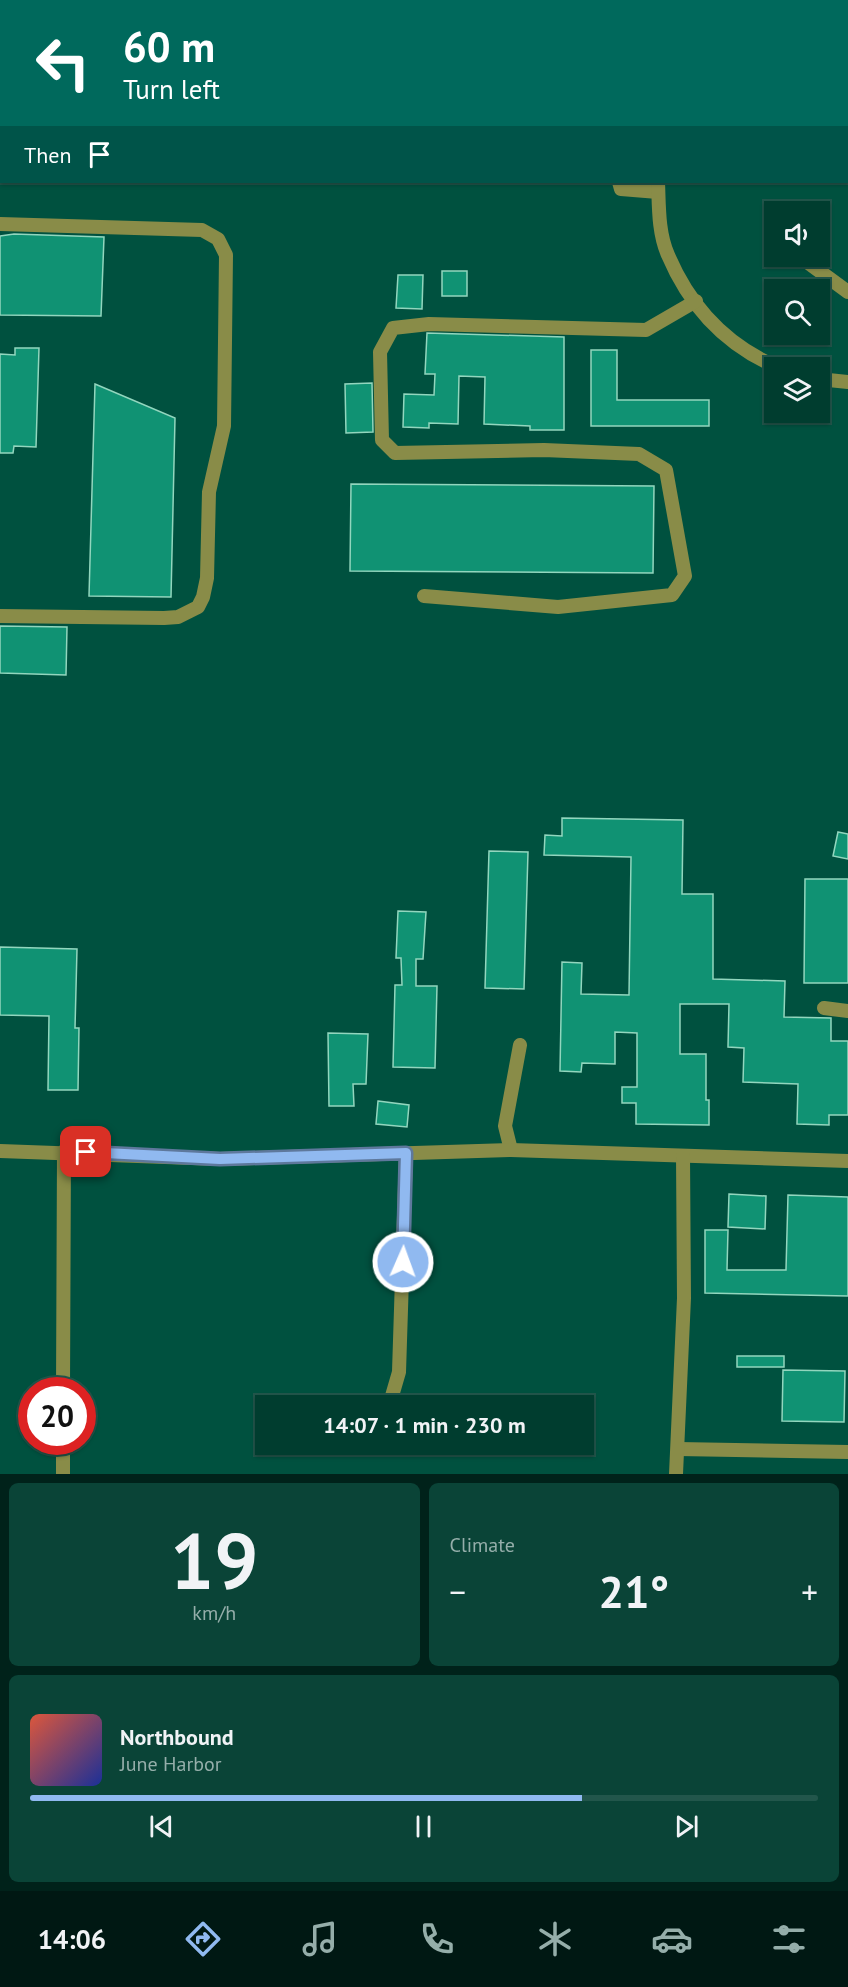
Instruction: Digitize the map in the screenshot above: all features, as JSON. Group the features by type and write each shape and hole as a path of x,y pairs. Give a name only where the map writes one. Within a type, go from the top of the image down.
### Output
{"street":[{"path":"619,183 621,189 658,187 659,215 667,254 696,301 726,338 764,361"},
{"path":"0,224 202,230 218,239 226,255 224,426 210,477 207,578 203,597 198,607 178,617 164,618 0,616"},
{"path":"814,267 848,292"},
{"path":"424,596 558,607 672,595 685,576 666,470 639,454 544,450 395,453 382,440 380,352 393,328 429,324 646,330 696,301"},
{"path":"830,380 848,382"},
{"path":"824,1008 848,1011"},
{"path":"511,1150 505,1126 520,1044"},
{"path":"0,1151 64,1151 220,1159 511,1150 848,1161"},
{"path":"63,1377 64,1151"},
{"path":"392,1395 399,1372 406,1153"},
{"path":"675,1474 684,1298 683,1156"},
{"path":"678,1449 848,1452"},
{"path":"63,1455 63,1474"}],"building":[{"path":"14,234 104,237 101,316 0,315 0,236"},
{"path":"442,271 467,271 467,296 442,296"},
{"path":"398,275 423,275 422,309 396,308"},
{"path":"427,333 564,337 564,430 530,430 530,426 484,424 485,377 459,376 458,424 429,423 429,428 403,427 404,394 434,395 435,374 425,374"},
{"path":"15,348 39,348 36,447 14,446 13,453 0,453 0,354 15,355"},
{"path":"591,350 617,350 617,400 709,400 709,426 591,426"},
{"path":"372,383 373,432 346,433 345,384"},
{"path":"95,384 175,418 171,597 89,596"},
{"path":"351,484 654,486 653,573 350,571"},
{"path":"0,626 67,627 66,675 0,673"},
{"path":"562,818 683,820 682,894 713,894 713,979 785,981 784,1017 831,1018 831,1041 848,1041 848,1115 829,1115 829,1125 797,1124 798,1084 743,1082 744,1048 728,1047 729,1004 680,1004 680,1054 706,1054 706,1100 709,1100 709,1125 636,1124 636,1103 622,1103 622,1087 637,1087 637,1033 615,1032 615,1064 582,1063 581,1072 560,1071 562,962 582,963 581,994 629,995 631,857 544,855 545,835 562,836"},
{"path":"838,832 848,834 848,859 833,856"},
{"path":"489,851 528,852 524,989 485,988"},
{"path":"805,879 848,879 848,983 804,983"},
{"path":"398,911 426,912 423,959 416,959 416,986 437,986 435,1068 393,1067 395,985 402,985 401,958 396,958"},
{"path":"0,947 77,949 75,1028 79,1028 78,1090 48,1090 49,1016 0,1015"},
{"path":"328,1033 368,1034 366,1084 353,1084 354,1106 329,1106"},
{"path":"378,1101 409,1105 407,1127 376,1124"},
{"path":"729,1194 766,1196 765,1229 728,1227"},
{"path":"788,1195 848,1197 848,1296 705,1293 705,1230 728,1230 727,1270 786,1270"},
{"path":"737,1356 784,1356 784,1367 737,1367"},
{"path":"783,1370 845,1371 844,1422 782,1421"}],"route":[{"path":"86,1152 220,1159 406,1153 403,1262"}]}
